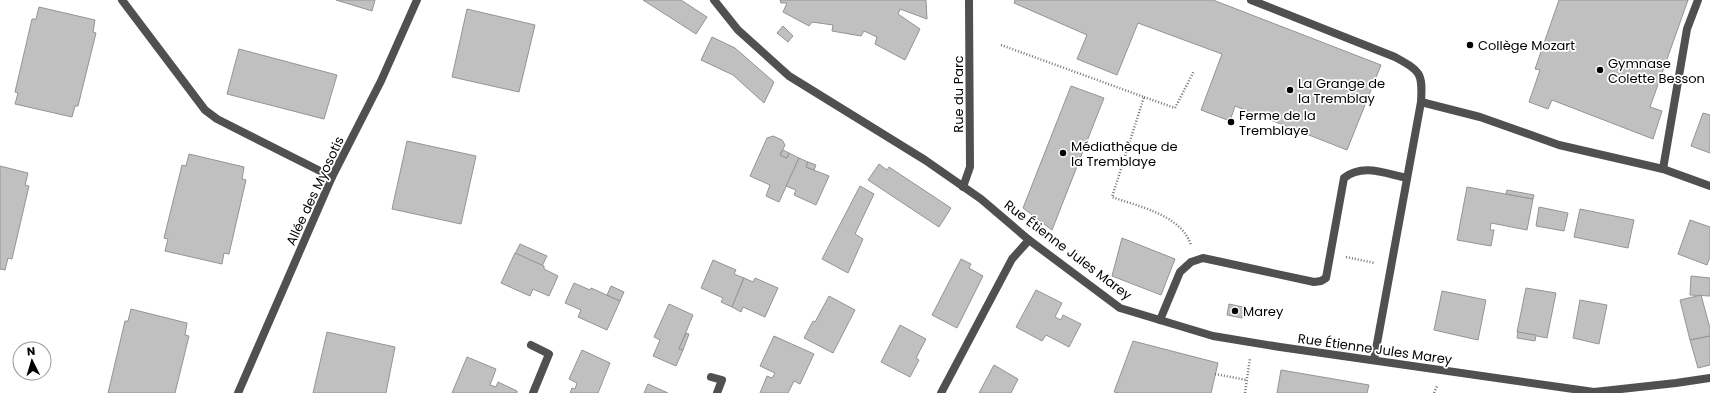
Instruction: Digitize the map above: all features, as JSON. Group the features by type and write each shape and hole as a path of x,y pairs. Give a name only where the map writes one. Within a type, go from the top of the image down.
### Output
{"street":[{"path":"122,0 205,110 217,119 332,177"},
{"name":"Allée des Myosotis","path":"238,393 332,177 381,81 417,0"},
{"name":"Rue Étienne Jules Marey","path":"714,0 738,30 789,76 925,160 964,187 1029,240 1120,308 1213,336 1594,392 1710,378"},
{"name":"Rue du Parc","path":"964,187 970,167 969,0"},
{"path":"1250,0 1395,57 1414,68 1422,82 1421,102 1374,360"},
{"path":"1663,168 1688,29 1698,0"},
{"path":"1421,102 1480,117 1559,145 1663,168 1710,186"},
{"path":"1160,320 1180,272 1191,262 1203,258 1314,282 1321,281 1326,278 1344,178 1351,173 1367,169 1407,178"},
{"path":"941,393 1012,259 1029,240"},
{"path":"531,346 549,354 533,393"},
{"path":"711,376 722,380 717,393"}],"path":[{"path":"1001,44 1175,108 1194,71"},
{"path":"1144,97 1112,198 1166,217 1188,234 1197,260"},
{"path":"1330,254 1391,267"},
{"path":"1245,393 1253,342"},
{"path":"1215,374 1247,380"}],"building":[{"path":"336,0 375,0 372,11"},
{"path":"643,0 681,0 707,17 696,34"},
{"path":"780,0 926,0 927,19 900,9 898,14 920,29 905,60 875,44 877,37 864,31 861,36 832,31 833,25 812,22 809,26 783,12 787,3 781,3"},
{"name":"La Grange de la Tremblay","path":"1015,0 1213,0 1381,65 1347,150 1235,106 1230,121 1201,110 1222,54 1138,23 1117,75 1077,59 1087,35 1014,3"},
{"name":"Gymnase Colette Besson","path":"1559,0 1688,0 1650,107 1662,111 1653,139 1552,100 1548,109 1529,102 1540,70 1535,69"},
{"path":"39,7 95,20 93,32 96,33 78,106 75,106 72,117 15,104 18,93 15,92 32,19 36,19"},
{"path":"467,9 535,25 519,92 452,77"},
{"path":"783,26 793,36 788,42 777,33"},
{"path":"712,37 735,48 774,82 764,103 733,75 701,60"},
{"path":"239,49 337,75 324,119 227,94"},
{"name":"Médiathèque de la Tremblaye","path":"1071,86 1104,98 1052,230 1023,208"},
{"path":"1703,113 1710,115 1710,153 1691,146"},
{"path":"773,136 782,140 785,145 780,155 787,158 789,153 799,158 779,202 766,196 770,185 750,176 767,138"},
{"path":"407,141 476,156 461,224 392,209"},
{"path":"783,150 789,153 787,158 780,155"},
{"path":"189,154 244,167 242,179 246,180 229,254 224,253 222,264 165,251 168,239 164,238 182,165 186,166"},
{"path":"799,158 808,162 806,167 829,176 816,205 794,195 796,190 786,186"},
{"path":"808,162 816,165 814,170 806,167"},
{"path":"879,164 887,170 889,167 951,208 939,227 868,180"},
{"path":"0,166 28,173 25,185 29,186 12,259 8,258 5,270 0,269"},
{"path":"860,186 874,194 855,234 863,239 848,273 822,259"},
{"path":"1467,187 1533,199 1527,230 1491,223 1490,230 1494,230 1491,246 1457,240"},
{"path":"1507,190 1534,195 1533,199 1506,194"},
{"path":"1539,207 1568,213 1564,231 1536,226"},
{"path":"1580,209 1634,220 1628,248 1574,237"},
{"path":"1690,220 1710,227 1710,257 1707,265 1678,254"},
{"path":"1122,238 1175,259 1161,295 1112,276"},
{"path":"520,244 547,256 542,266 515,254"},
{"path":"515,253 544,266 544,269 558,276 549,296 533,289 530,296 501,283"},
{"path":"961,259 971,264 969,268 983,276 957,328 932,315"},
{"path":"713,260 736,270 734,274 744,278 732,307 721,302 723,298 701,288"},
{"path":"1691,276 1710,278 1710,296 1690,295"},
{"path":"744,278 753,282 755,278 778,288 765,317 743,307 741,312 732,307"},
{"path":"574,283 590,290 591,288 620,301 607,330 578,317 581,310 565,303"},
{"path":"611,286 624,292 620,301 607,295"},
{"path":"1526,288 1556,293 1547,338 1517,332"},
{"path":"1036,290 1062,303 1055,317 1061,320 1063,315 1081,324 1069,347 1046,335 1042,341 1016,327"},
{"path":"1442,291 1486,300 1478,340 1434,330"},
{"path":"1701,295 1710,328 1710,336 1690,340 1680,300"},
{"path":"829,296 855,310 833,353 804,338 813,321 815,322"},
{"path":"1580,300 1607,305 1599,344 1573,338"},
{"path":"669,304 693,315 679,349 683,350 676,366 653,356 660,340 654,337"},
{"name":"Marey","path":"1229,304 1243,307 1242,318 1227,315"},
{"path":"131,309 187,323 185,335 189,336 175,393 108,393 125,321 128,321"},
{"path":"900,325 926,339 916,358 919,360 910,377 881,362"},
{"path":"327,332 395,347 386,393 313,393"},
{"path":"1518,332 1536,335 1535,341 1517,338"},
{"path":"686,333 689,334 683,350 679,349"},
{"path":"774,336 814,354 800,384 794,381 788,393 760,393 767,376 772,378 775,373 760,366"},
{"path":"1710,336 1710,365 1698,368 1690,340"},
{"path":"1133,341 1218,363 1211,393 1114,392"},
{"path":"582,350 610,363 598,393 570,393 572,388 575,389 577,383 569,379"},
{"path":"467,357 496,369 490,385 496,387 498,382 517,391 517,393 452,393"},
{"path":"994,365 1018,379 1011,393 979,393"},
{"path":"1281,370 1369,385 1367,393 1277,393"},
{"path":"648,384 668,393 644,393"}],"place":[{"name":"Collège Mozart","path":"1470,45"},
{"name":"Gymnase Colette Besson","path":"1600,70"},
{"name":"La Grange de la Tremblay","path":"1290,90"},
{"name":"Ferme de la Tremblaye","path":"1231,122"},
{"name":"Médiathèque de la Tremblaye","path":"1063,153"},
{"name":"Marey","path":"1235,311"}]}
